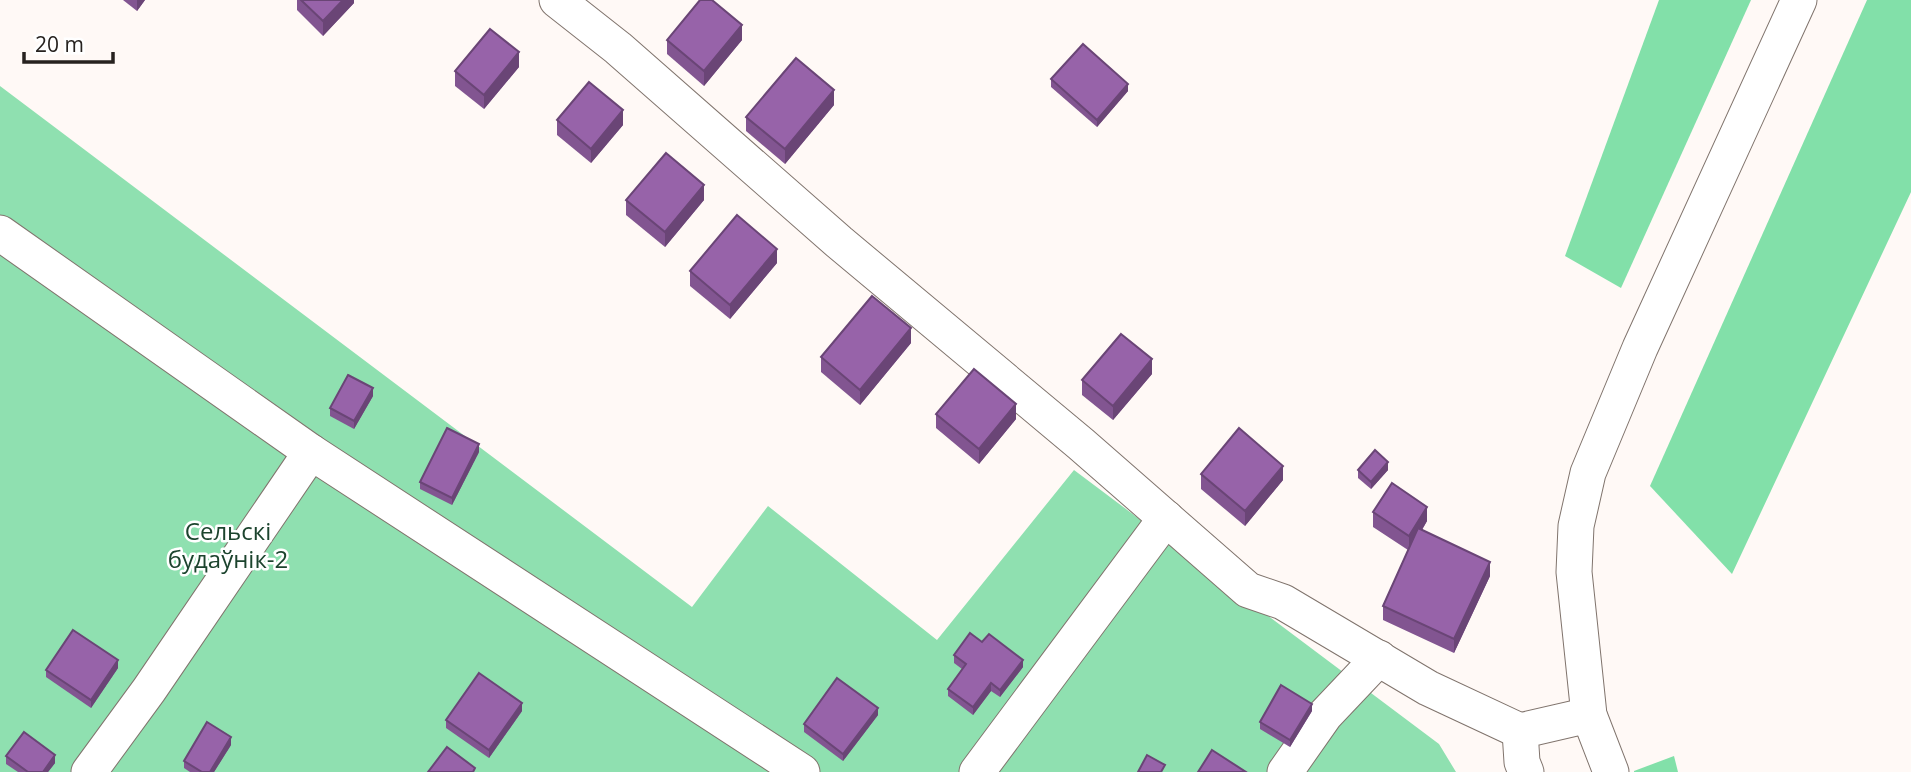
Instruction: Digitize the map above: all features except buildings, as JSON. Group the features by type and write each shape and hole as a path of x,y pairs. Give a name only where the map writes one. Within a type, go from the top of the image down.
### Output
{"street":[{"path":"557,0 618,48 839,242 1081,444 1248,590 1283,602 1428,688 1520,731 1589,715"},
{"path":"1611,772 1589,715 1574,572 1576,526 1588,473 1640,348 1799,0"},
{"path":"0,233 312,452 802,772"},
{"path":"89,772 149,690 312,452"},
{"path":"977,772 1166,518"},
{"path":"1285,772 1325,715 1379,658"},
{"path":"1520,731 1522,762 1526,772"}],"green space":[{"path":"1659,0 1751,0 1621,288 1565,256"},
{"path":"1867,0 1911,0 1911,192 1732,574 1650,486"},
{"name":"Сельскі будаўнік-2","path":"0,86 692,607 768,506 937,640 1074,470 1439,744 1456,772 0,772"},
{"path":"1674,756 1678,772 1634,772 1634,771"}]}
